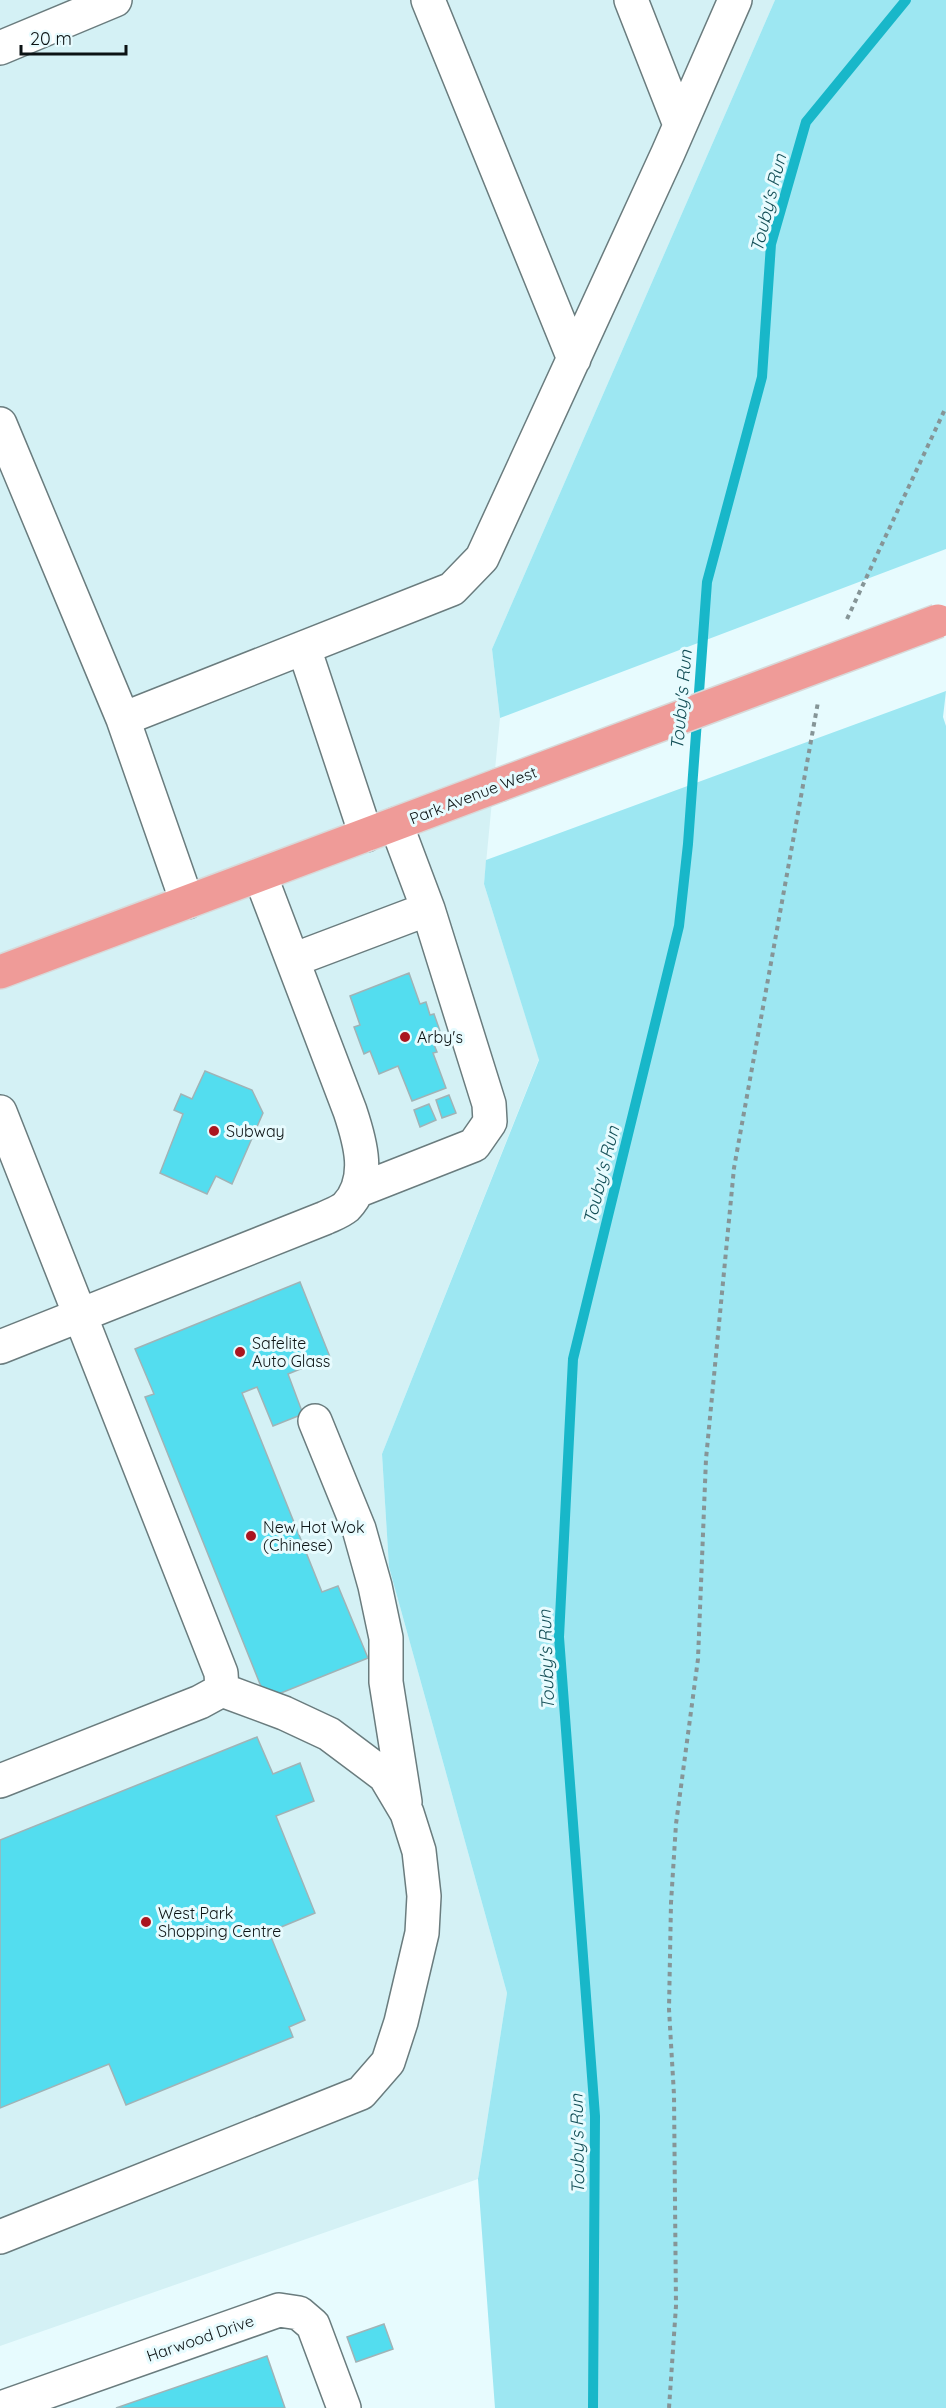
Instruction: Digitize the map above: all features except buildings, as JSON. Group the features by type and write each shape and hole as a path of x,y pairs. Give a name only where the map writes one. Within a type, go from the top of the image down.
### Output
{"main road":[{"name":"Park Avenue West","path":"0,972 942,620"}],"street":[{"path":"0,48 115,0"},
{"path":"428,0 574,359"},
{"path":"631,0 680,125"},
{"path":"123,719 452,589 482,558 735,0"},
{"path":"0,424 123,719 187,902"},
{"path":"304,648 366,835"},
{"path":"357,1191 474,1145 490,1122 489,1104 428,909 396,824"},
{"path":"0,1347 325,1218 345,1208 357,1191 362,1168 361,1144 260,874"},
{"path":"293,960 428,909"},
{"path":"0,1112 221,1673 222,1690"},
{"path":"0,2237 361,2093 388,2062 401,2022 422,1933 424,1896 418,1851 407,1813 386,1682 386,1638 375,1586 359,1529 315,1421"},
{"path":"0,1781 200,1702 222,1690 284,1713 329,1734 386,1776 407,1813"},
{"name":"Harwood Drive","path":"1,2408 279,2310 299,2313 313,2325 344,2408"}],"path":[{"path":"845,623 946,407"},
{"path":"669,2408 676,2306 675,2095 669,2009 670,1903 676,1824 698,1659 706,1459 734,1168 819,701"}],"shaded area":[{"path":"0,0 775,0 492,649 500,718 484,884 539,1059 382,1454 389,1567 507,1993 478,2179 0,2346"},
{"path":"775,0 946,0 946,549 500,718 492,649"},
{"path":"946,691 943,717 946,726 946,2408 495,2408 478,2179 507,1993 389,1567 382,1454 539,1060 484,884 486,860"}],"waterway":[{"name":"Touby's Run","path":"593,2408 595,2116 559,1637 573,1359 679,926 688,844 707,582 762,377 771,244 806,122 906,0"}],"place":[{"name":"Arby's","path":"405,1037"},
{"name":"Subway","path":"214,1131"},
{"name":"Safelite Auto Glass","path":"240,1352"},
{"name":"New Hot Wok (Chinese)","path":"251,1536"},
{"name":"West Park Shopping Centre","path":"146,1922"}]}
